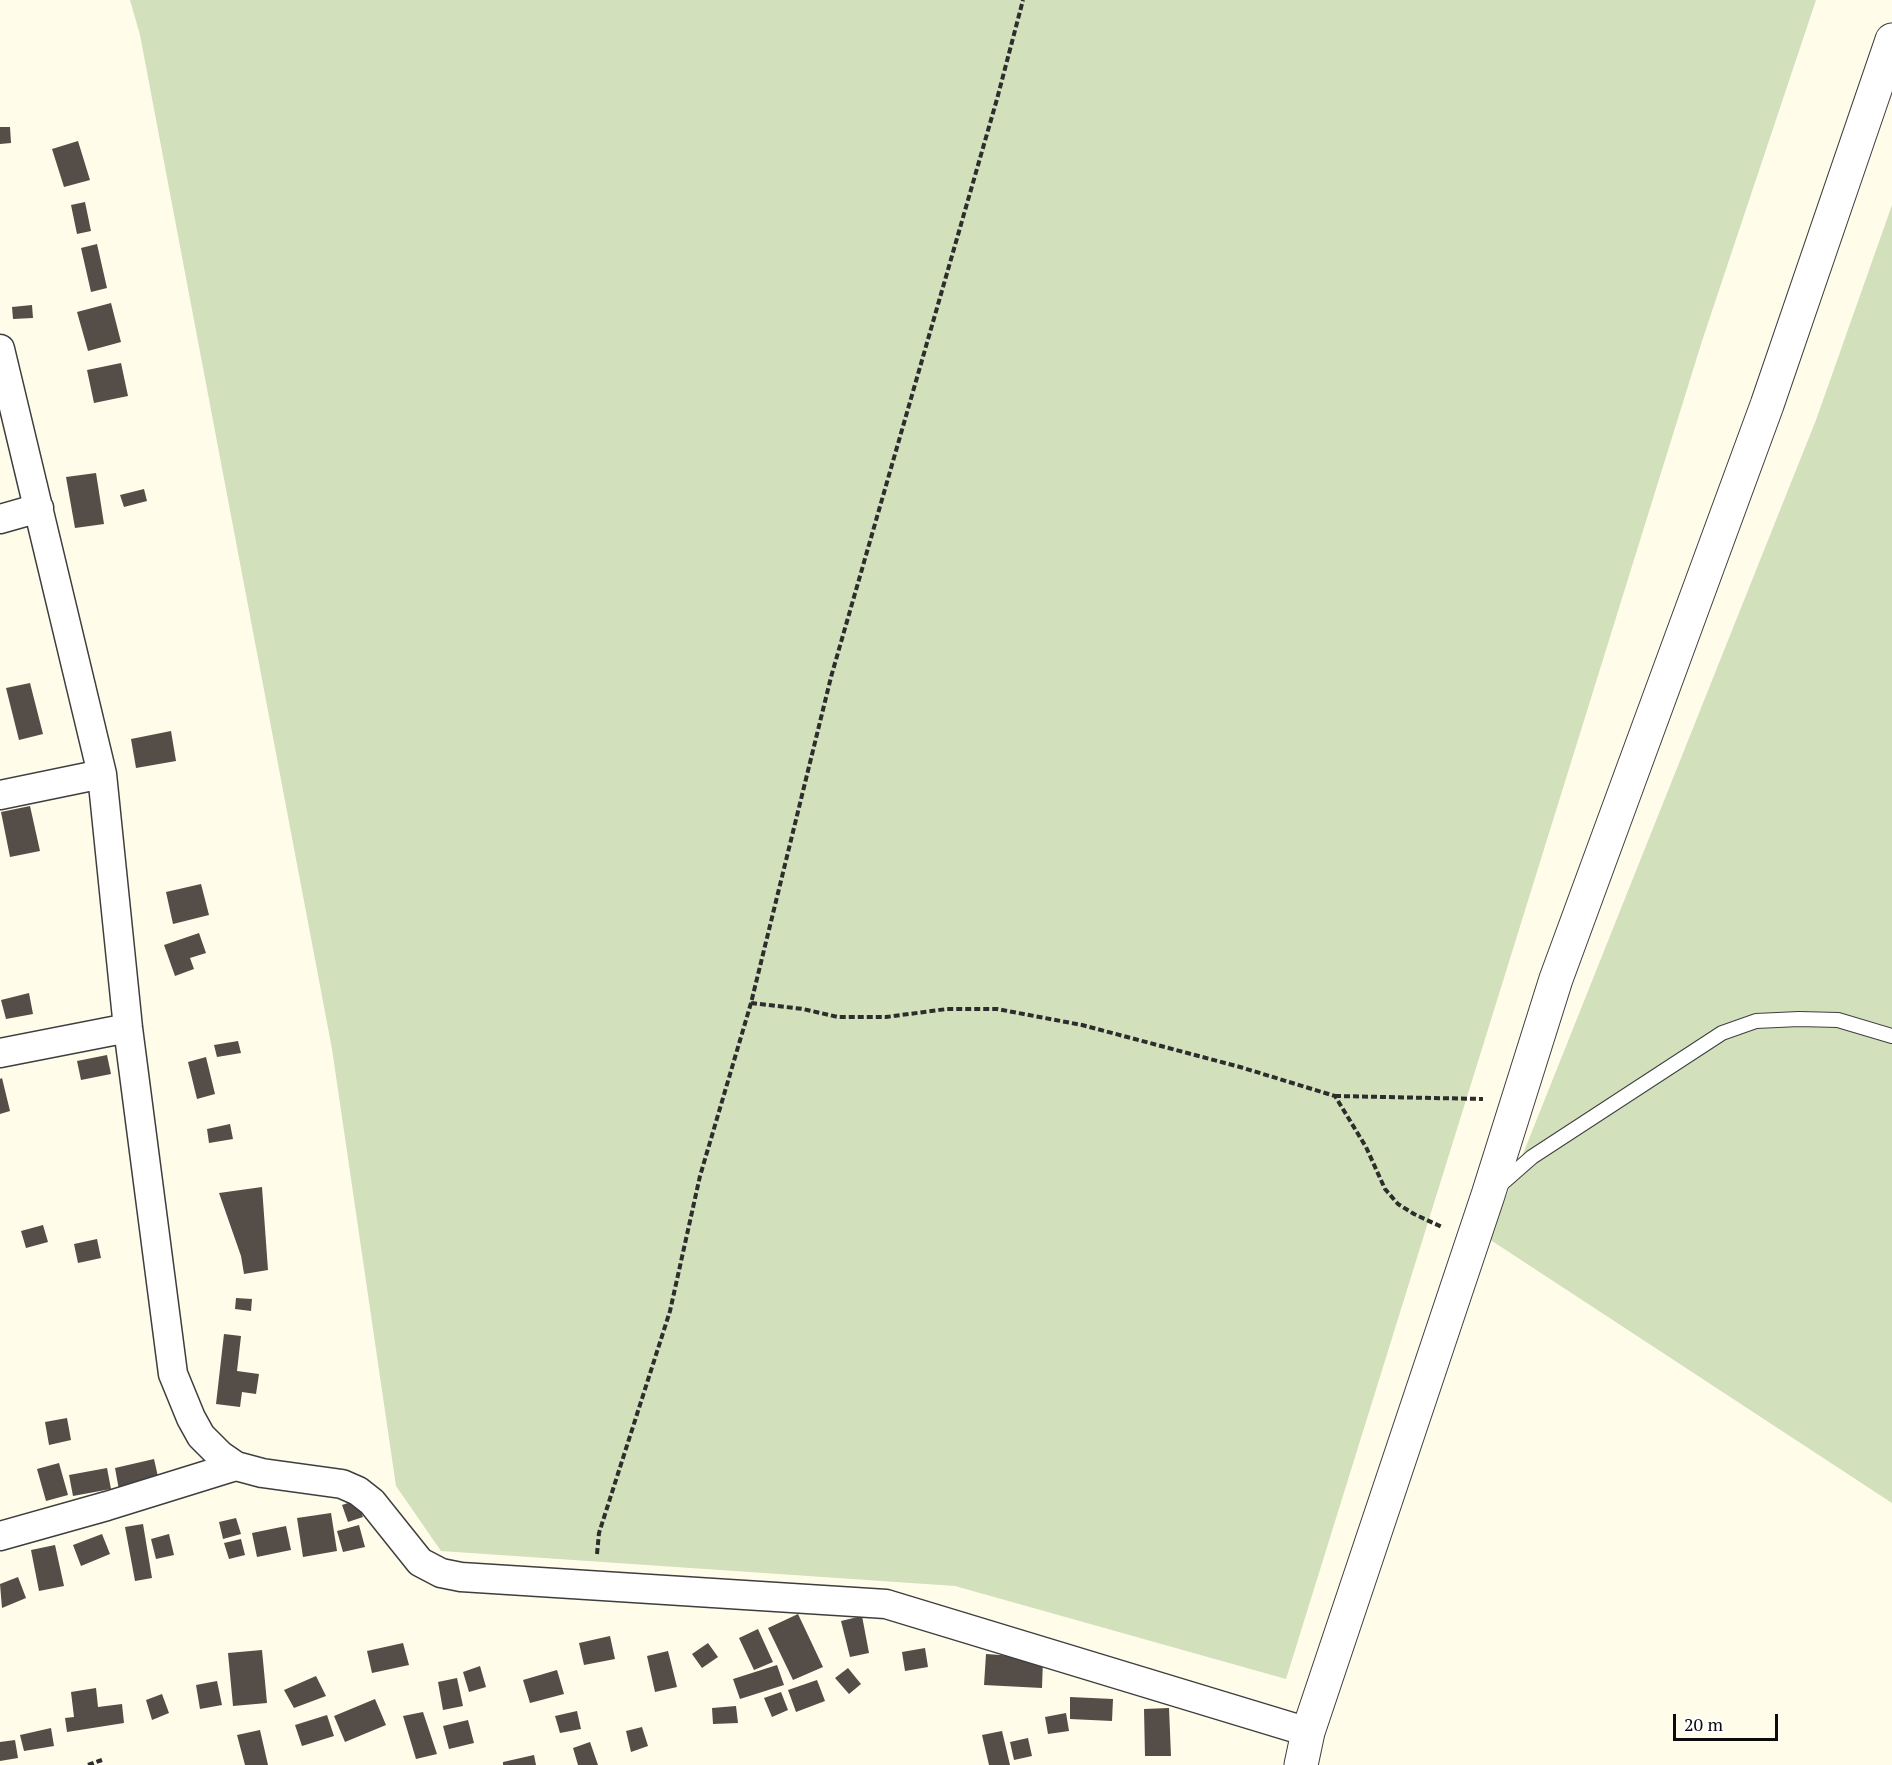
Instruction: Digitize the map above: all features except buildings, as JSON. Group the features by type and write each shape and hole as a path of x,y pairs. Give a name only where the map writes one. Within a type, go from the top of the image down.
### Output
{"street":[{"path":"1301,1765 1308,1732 1520,1100 1556,979 1767,405 1892,40"},
{"path":"0,349 102,774 128,1028 173,1374 187,1410 201,1436 220,1455 236,1466 262,1473 342,1484 358,1491 372,1502 420,1562 441,1573 462,1577 886,1604 1308,1732"},
{"path":"0,519 39,508"},
{"path":"0,795 102,774"},
{"path":"0,1053 128,1028"},
{"path":"0,1536 236,1466"}],"lane":[{"path":"1488,1195 1532,1157 1722,1033 1756,1021 1799,1019 1838,1020 1891,1033"}],"path":[{"path":"593,1585 600,1533 670,1311 700,1176 751,1003 831,677 998,99 1023,0"},
{"path":"751,1003 802,1009 838,1017 886,1017 947,1009 997,1010 1082,1025 1240,1067 1335,1096 1520,1100"},
{"path":"1335,1096 1366,1147 1385,1189 1398,1204 1414,1214 1473,1241"},
{"path":"88,1765 102,1760"}],"green space":[{"path":"130,0 1816,0 1702,341 1286,1679 955,1586 441,1551 396,1486 332,1049 140,35"},
{"path":"1892,205 1892,1503 1489,1239 1816,420"}]}
